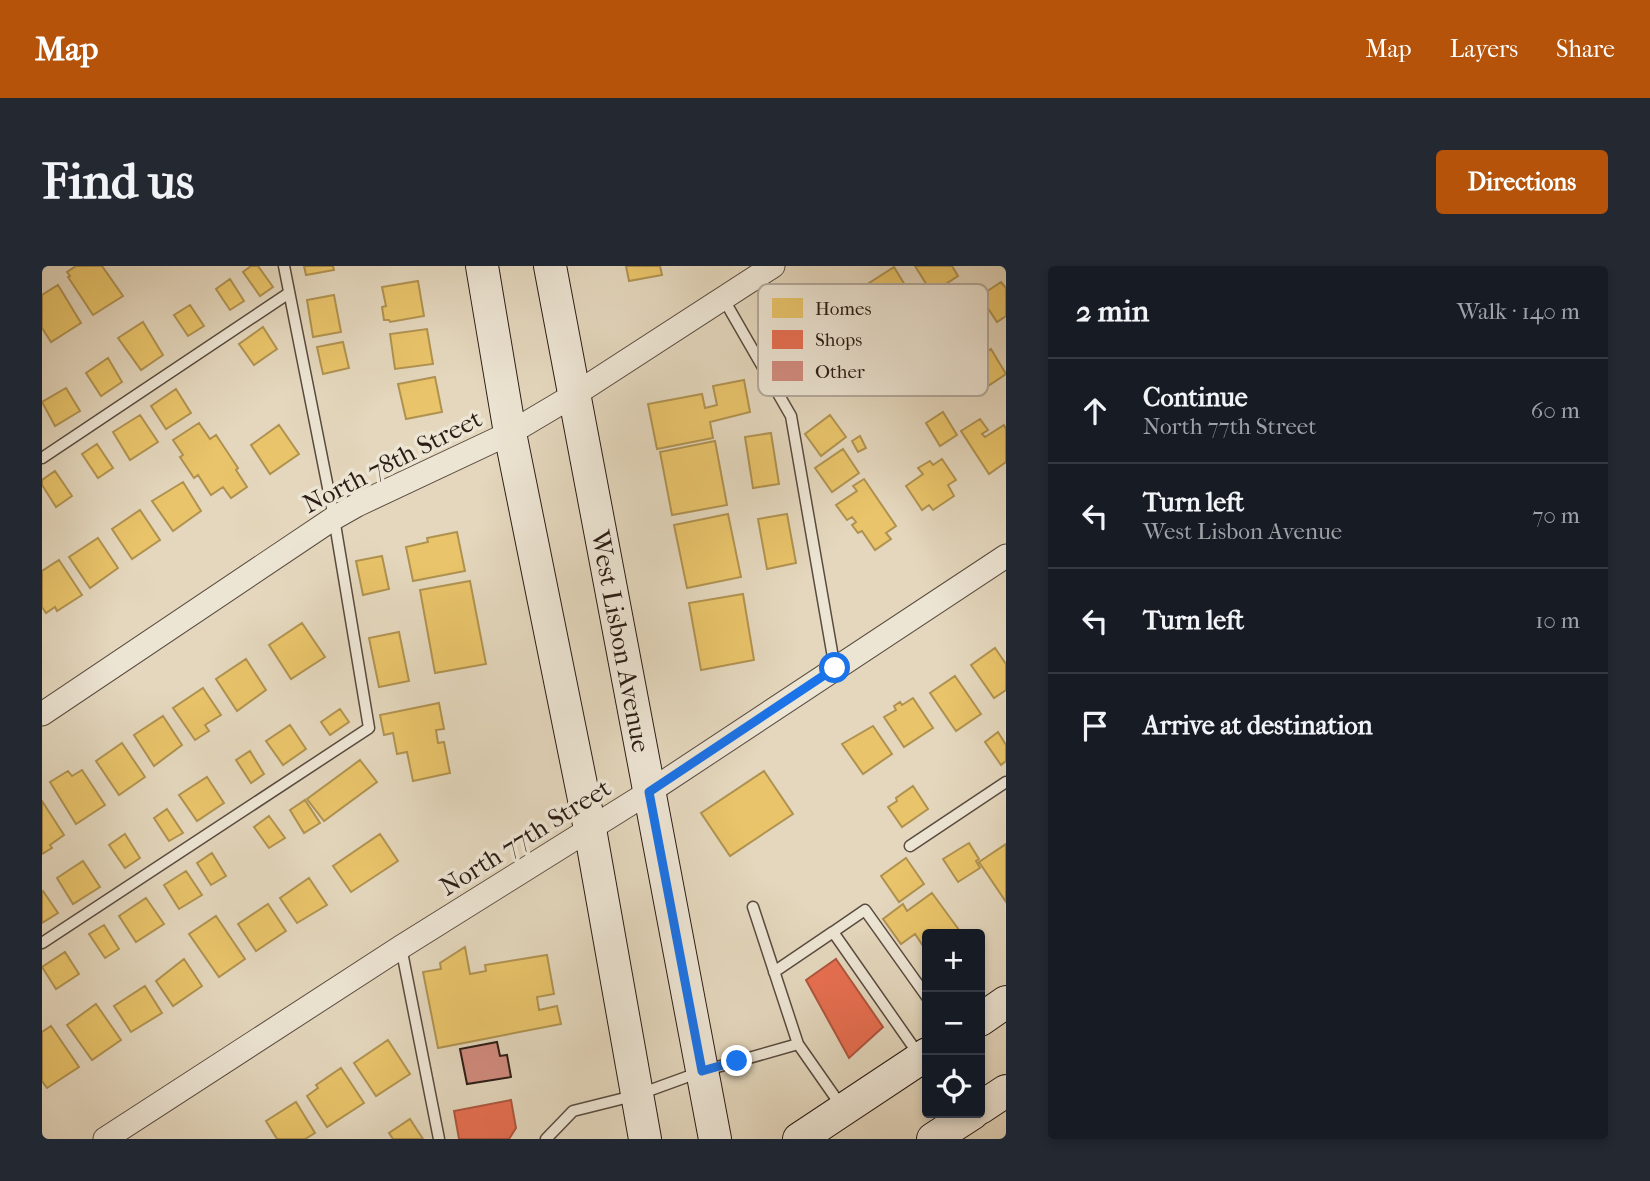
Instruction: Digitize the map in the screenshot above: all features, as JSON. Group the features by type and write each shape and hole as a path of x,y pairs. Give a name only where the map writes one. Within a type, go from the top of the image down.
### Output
{"main road":[{"path":"482,266 510,433 590,829 645,1139"},
{"name":"West Lisbon Avenue","path":"550,266 715,1139"},
{"path":"985,1017 1006,1002"},
{"path":"799,1139 922,1057"},
{"path":"985,1105 1006,1091"},
{"path":"933,1139 965,1118"}],"street":[{"name":"North 78th Street","path":"42,714 334,518 510,433 574,395 723,298 751,273 773,266"},
{"name":"North 77th Street","path":"106,1139 401,947 649,792 1006,555"}],"lane":[{"path":"42,943 369,727 334,518 284,266"},
{"path":"42,458 289,293"},
{"path":"723,298 758,358"},
{"path":"780,396 791,415 835,668"},
{"path":"910,846 1006,782"},
{"path":"753,907 798,1044 843,1110"},
{"path":"774,972 865,910 923,992"},
{"path":"833,932 923,1055"},
{"path":"401,947 439,1139"},
{"path":"550,1138 573,1111 637,1095 702,1071 798,1044"}],"building: Homes":[{"path":"76,266 102,266 123,296 93,315 68,277 70,276 67,272"},
{"path":"251,266 258,266 273,287 260,296 243,272"},
{"path":"304,266 333,266 334,270 306,275"},
{"path":"626,266 660,266 662,275 629,281"},
{"path":"915,266 952,266 958,276 946,284 926,284"},
{"path":"894,267 904,284 868,284"},
{"path":"230,279 244,301 230,310 216,289"},
{"path":"418,281 424,316 390,322 384,320 382,307 386,306 382,287"},
{"path":"1001,282 1006,288 1006,316 997,322 988,308 988,291"},
{"path":"58,285 81,323 51,342 42,328 42,295"},
{"path":"334,295 341,332 313,337 307,300"},
{"path":"190,305 204,326 188,336 174,315"},
{"path":"143,322 163,355 141,370 118,338"},
{"path":"263,327 277,349 254,365 239,344"},
{"path":"427,329 433,364 395,369 390,334"},
{"path":"343,342 349,368 323,374 317,347"},
{"path":"991,349 1006,374 988,386 988,351"},
{"path":"108,358 122,382 101,396 86,373"},
{"path":"435,377 442,412 406,419 398,384"},
{"path":"744,380 750,412 710,422 713,438 657,449 648,404 702,394 705,408 717,405 713,386"},
{"path":"66,388 80,411 55,426 42,402"},
{"path":"176,389 191,413 166,429 151,406"},
{"path":"943,412 957,435 940,446 926,423"},
{"path":"140,415 158,442 130,460 113,432"},
{"path":"830,415 846,437 821,456 805,434"},
{"path":"980,419 988,430 982,434 985,437 1004,425 1006,429 1006,462 989,474 961,431"},
{"path":"199,423 210,439 216,435 247,487 231,498 223,487 211,495 198,475 194,478 180,457 183,455 173,440"},
{"path":"279,425 299,454 270,474 251,445"},
{"path":"771,433 779,484 753,488 745,437"},
{"path":"860,436 866,448 858,452 852,441"},
{"path":"715,441 727,505 672,515 660,452"},
{"path":"97,444 113,468 98,478 82,454"},
{"path":"843,449 859,473 832,492 815,468"},
{"path":"942,459 956,480 948,485 954,496 933,510 929,505 922,510 906,486 923,474 918,468 930,461 933,465"},
{"path":"55,471 72,496 56,507 42,485 42,480"},
{"path":"864,479 896,526 886,533 891,539 875,550 862,531 858,533 852,525 856,522 852,517 847,520 836,505 857,491 853,486"},
{"path":"183,482 201,511 173,531 152,501"},
{"path":"140,510 160,540 132,559 112,529"},
{"path":"728,514 741,577 687,588 674,525"},
{"path":"787,514 796,563 767,569 758,519"},
{"path":"457,532 465,571 413,581 406,547 428,542 427,538"},
{"path":"98,538 118,568 90,588 69,557"},
{"path":"382,556 389,589 363,595 356,561"},
{"path":"59,560 82,595 57,611 55,607 46,613 42,607 42,571"},
{"path":"470,581 486,664 435,673 420,590"},
{"path":"743,594 754,660 701,670 689,603"},
{"path":"302,623 325,657 291,679 269,645"},
{"path":"399,632 409,681 379,687 369,638"},
{"path":"995,648 1006,664 1006,690 994,698 971,665"},
{"path":"246,659 266,690 237,711 216,679"},
{"path":"955,676 981,714 956,731 930,693"},
{"path":"203,688 221,715 205,725 209,731 195,740 173,708"},
{"path":"913,698 933,728 904,747 884,717 896,710 894,706 900,702 902,705"},
{"path":"439,703 444,729 436,730 438,743 444,742 450,773 413,781 407,752 397,754 393,733 384,735 380,715"},
{"path":"340,709 349,722 330,735 321,722"},
{"path":"163,716 182,745 154,766 134,735"},
{"path":"290,725 306,749 283,765 266,741"},
{"path":"873,726 892,754 863,774 842,744"},
{"path":"998,732 1006,745 1006,761 1001,765 985,742"},
{"path":"122,743 145,777 119,795 96,761"},
{"path":"250,751 264,774 251,783 236,760"},
{"path":"360,760 377,782 324,821 307,799"},
{"path":"82,770 105,805 76,824 50,782 68,771 72,776"},
{"path":"764,771 793,814 730,856 701,813"},
{"path":"207,777 224,803 197,821 179,795"},
{"path":"913,786 928,809 902,827 888,807"},
{"path":"305,800 320,823 304,833 290,810"},
{"path":"42,801 64,835 42,854"},
{"path":"167,809 183,833 169,841 154,818"},
{"path":"269,816 285,838 269,848 254,827"},
{"path":"125,834 140,858 125,868 109,845"},
{"path":"380,834 398,861 351,892 333,866"},
{"path":"969,843 979,859 976,861 980,868 958,882 943,859"},
{"path":"1006,844 1006,902 979,862"},
{"path":"212,853 226,876 211,885 197,863"},
{"path":"906,858 924,884 899,902 881,876"},
{"path":"83,861 100,887 73,904 57,878"},
{"path":"186,871 202,895 179,909 164,885"},
{"path":"309,878 327,905 297,923 280,898"},
{"path":"42,892 58,913 42,923"},
{"path":"932,893 958,929 922,929 922,944 915,934 901,944 883,919 903,904 907,911"},
{"path":"146,898 164,924 136,942 119,916"},
{"path":"268,904 286,931 256,951 238,924"},
{"path":"216,916 245,959 219,977 189,934"},
{"path":"104,925 119,949 105,958 89,934"},
{"path":"465,947 470,974 486,971 485,965 547,955 554,994 537,997 539,1010 557,1006 561,1024 438,1048 423,972 441,969 440,963"},
{"path":"65,952 79,974 56,989 42,967"},
{"path":"184,959 202,986 173,1006 156,981"},
{"path":"145,986 162,1013 131,1032 114,1006"},
{"path":"96,1004 121,1040 92,1060 67,1025"},
{"path":"51,1026 79,1067 47,1088 42,1081 42,1032"},
{"path":"388,1040 410,1074 376,1096 354,1063"},
{"path":"341,1068 364,1103 327,1127 307,1096 318,1088 316,1085"},
{"path":"296,1102 315,1133 305,1139 277,1139 266,1121"},
{"path":"410,1119 423,1139 393,1139 389,1133"}],"building: Shops":[{"path":"836,959 883,1027 849,1058 806,980"},
{"path":"511,1100 516,1128 509,1139 459,1139 454,1111"}],"building: Other":[{"path":"497,1042 500,1056 507,1055 511,1077 467,1084 460,1049"}],"route":[{"path":"737,1061 702,1071 649,792 835,668"}]}
